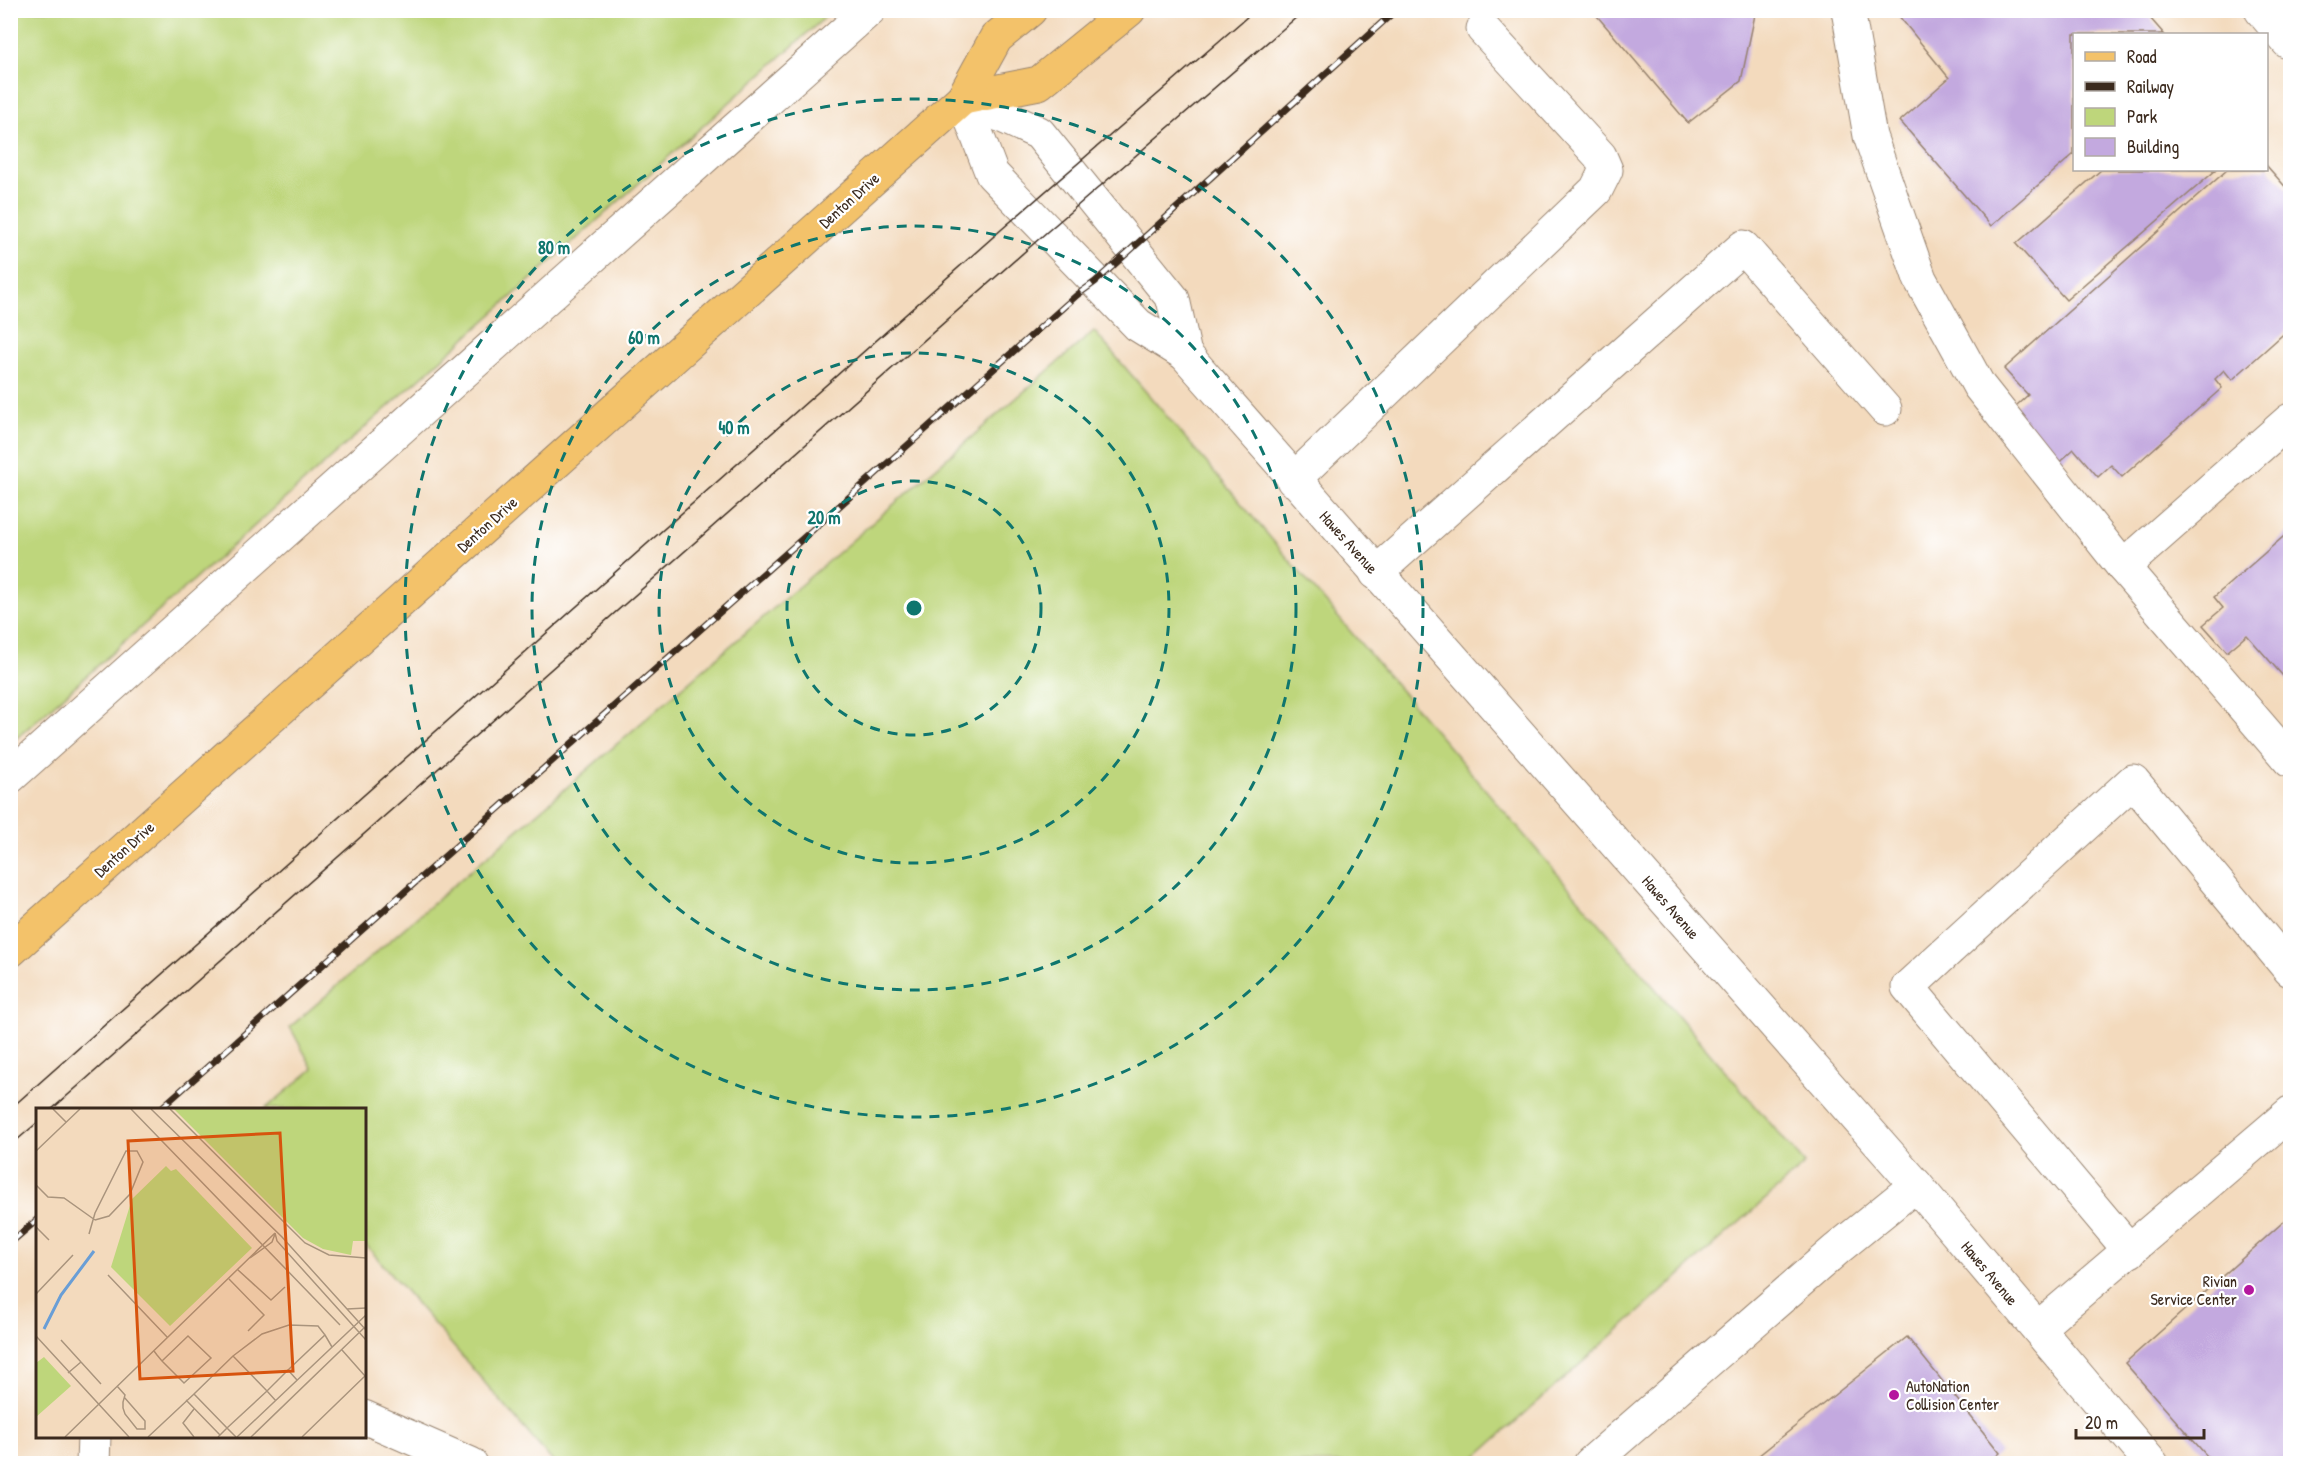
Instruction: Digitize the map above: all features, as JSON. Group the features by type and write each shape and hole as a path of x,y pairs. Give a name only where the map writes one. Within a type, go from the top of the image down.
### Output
{"main road":[{"name":"Denton Drive","path":"10,951 963,98 996,38 1030,10"},
{"path":"963,98 1039,83 1129,10"}],"street":[{"path":"10,777 868,10"},
{"path":"1848,10 1870,136 1920,279 1979,386 2123,567 2290,761"},
{"path":"2261,10 2290,42"},
{"path":"1293,480 1596,190 1606,170 1600,156 1483,29"},
{"name":"Hawes Avenue","path":"963,98 992,174 1138,325 1185,354 1293,480 1916,1185 2152,1464"},
{"name":"Hawes Avenue","path":"963,98 1039,133 1173,298 1185,354"},
{"path":"1376,573 1743,247 1885,409"},
{"path":"2123,567 2290,420"},
{"path":"2130,1251 1908,987 2133,781 2290,970"},
{"path":"2038,1328 2290,1113"},
{"path":"1590,1464 1828,1257 1916,1185"},
{"path":"366,1418 471,1464"},
{"path":"93,1464 94,1438"}],"green space":[{"path":"11,10 832,10 832,11 11,743"},
{"path":"1094,331 1805,1164 1469,1463 554,1463 366,1245 366,1108 266,1108 313,1069 290,1027"}],"building":[{"path":"1592,10 1756,10 1741,81 1688,123"},
{"path":"1894,10 2143,10 2163,33 2073,33 2073,155 1991,226 1900,121 1949,78"},
{"path":"2268,167 2290,192 2290,328 2232,380 2224,370 2215,379 2222,388 2122,477 2111,465 2098,477 2074,449 2054,467 2007,414 2028,395 2004,369 2226,171 2268,171"},
{"path":"2100,171 2215,171 2066,300 2016,244"},
{"path":"2290,531 2290,684 2247,635 2227,652 2203,625 2223,608 2214,597"},
{"name":"Rivian Service Center","path":"2290,1216 2290,1464 2214,1464 2125,1363"},
{"name":"AutoNation Collision Center","path":"1907,1337 2000,1453 1987,1464 1748,1464"}],"tram line":[{"path":"10,1109 1002,229 1255,10"},
{"path":"53,1108 1048,231 1305,10"},
{"path":"10,1146 36,1124"}],"railway":[{"path":"161,1108 1077,295 1095,282 1396,10"},
{"path":"10,1243 36,1221"}],"place":[{"name":"Rivian Service Center","path":"2249,1290"},
{"name":"AutoNation Collision Center","path":"1894,1395"}]}
